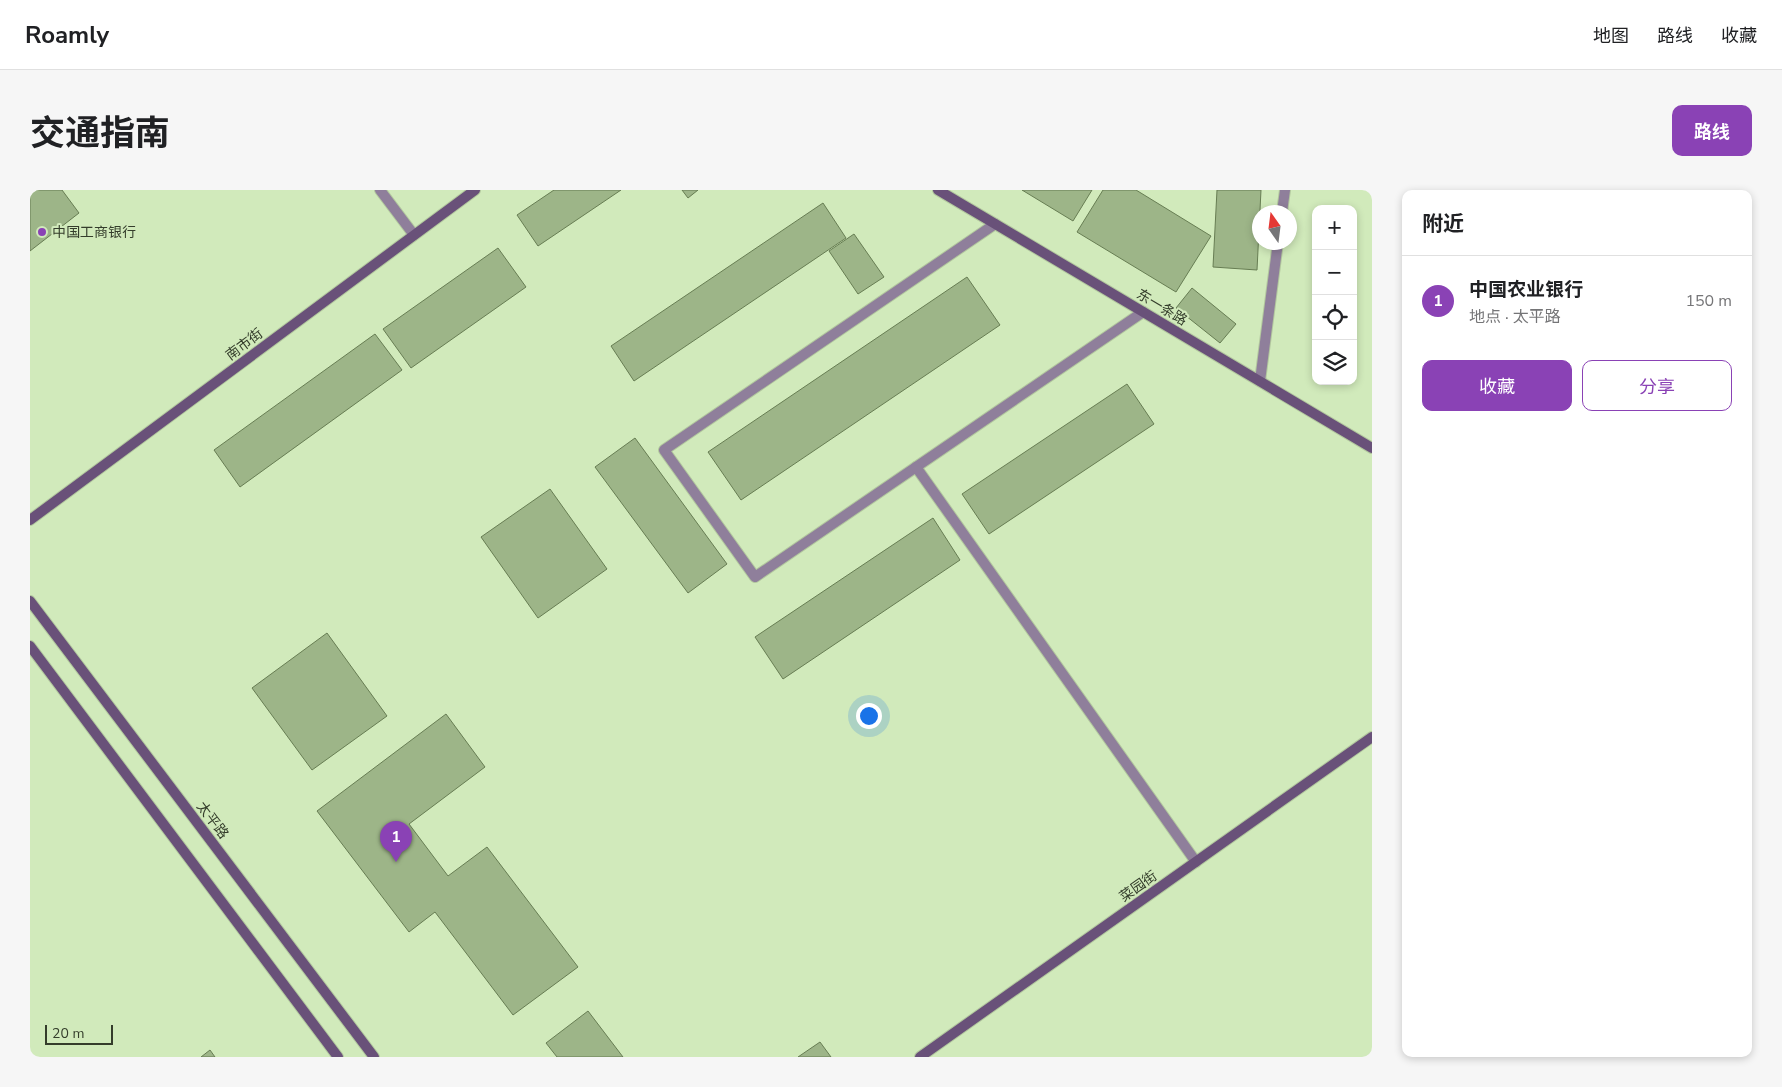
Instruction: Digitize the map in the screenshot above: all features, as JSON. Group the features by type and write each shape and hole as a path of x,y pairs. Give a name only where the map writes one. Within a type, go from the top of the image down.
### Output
{"street":[{"path":"380,190 414,235"},
{"name":"南市街","path":"30,520 475,190"},
{"name":"东一条路","path":"938,190 1372,448"},
{"path":"1283,205 1285,190"},
{"path":"995,224 664,450 755,577 1143,312"},
{"path":"1260,381 1277,250"},
{"path":"916,467 1196,862"},
{"name":"太平路","path":"30,600 374,1057"},
{"path":"30,646 338,1057"},
{"name":"菜园街","path":"920,1057 1372,738"}],"building":[{"name":"中国工商银行","path":"30,190 62,190 79,213 30,251"},
{"path":"554,190 621,190 538,246 517,215"},
{"path":"682,190 698,190 688,198"},
{"path":"1022,190 1092,190 1073,221"},
{"path":"1103,190 1136,190 1211,236 1176,292 1077,232"},
{"path":"1217,190 1261,190 1260,205 1252,205 1252,250 1258,250 1257,270 1213,267"},
{"path":"823,203 846,238 634,381 611,346"},
{"path":"854,234 884,277 858,294 829,251"},
{"path":"498,248 526,287 411,368 383,329"},
{"path":"967,277 1000,325 741,500 708,452"},
{"path":"1192,288 1236,324 1220,343 1176,308"},
{"path":"375,334 402,370 240,487 214,450"},
{"path":"1127,384 1154,424 989,534 962,494"},
{"path":"635,438 727,564 688,593 595,467"},
{"path":"550,489 607,569 538,618 481,537"},
{"path":"933,518 960,560 783,679 755,637"},
{"path":"327,633 387,716 312,770 252,688"},
{"path":"446,714 485,767 409,824 448,876 487,847 578,967 513,1015 435,912 409,932 317,811"},
{"path":"588,1011 623,1057 557,1057 546,1043"},
{"path":"820,1042 831,1057 798,1057"},
{"path":"210,1050 215,1057 201,1057"}],"place":[{"name":"中国工商银行","path":"42,232"},
{"name":"中国农业银行","path":"396,862"}]}
